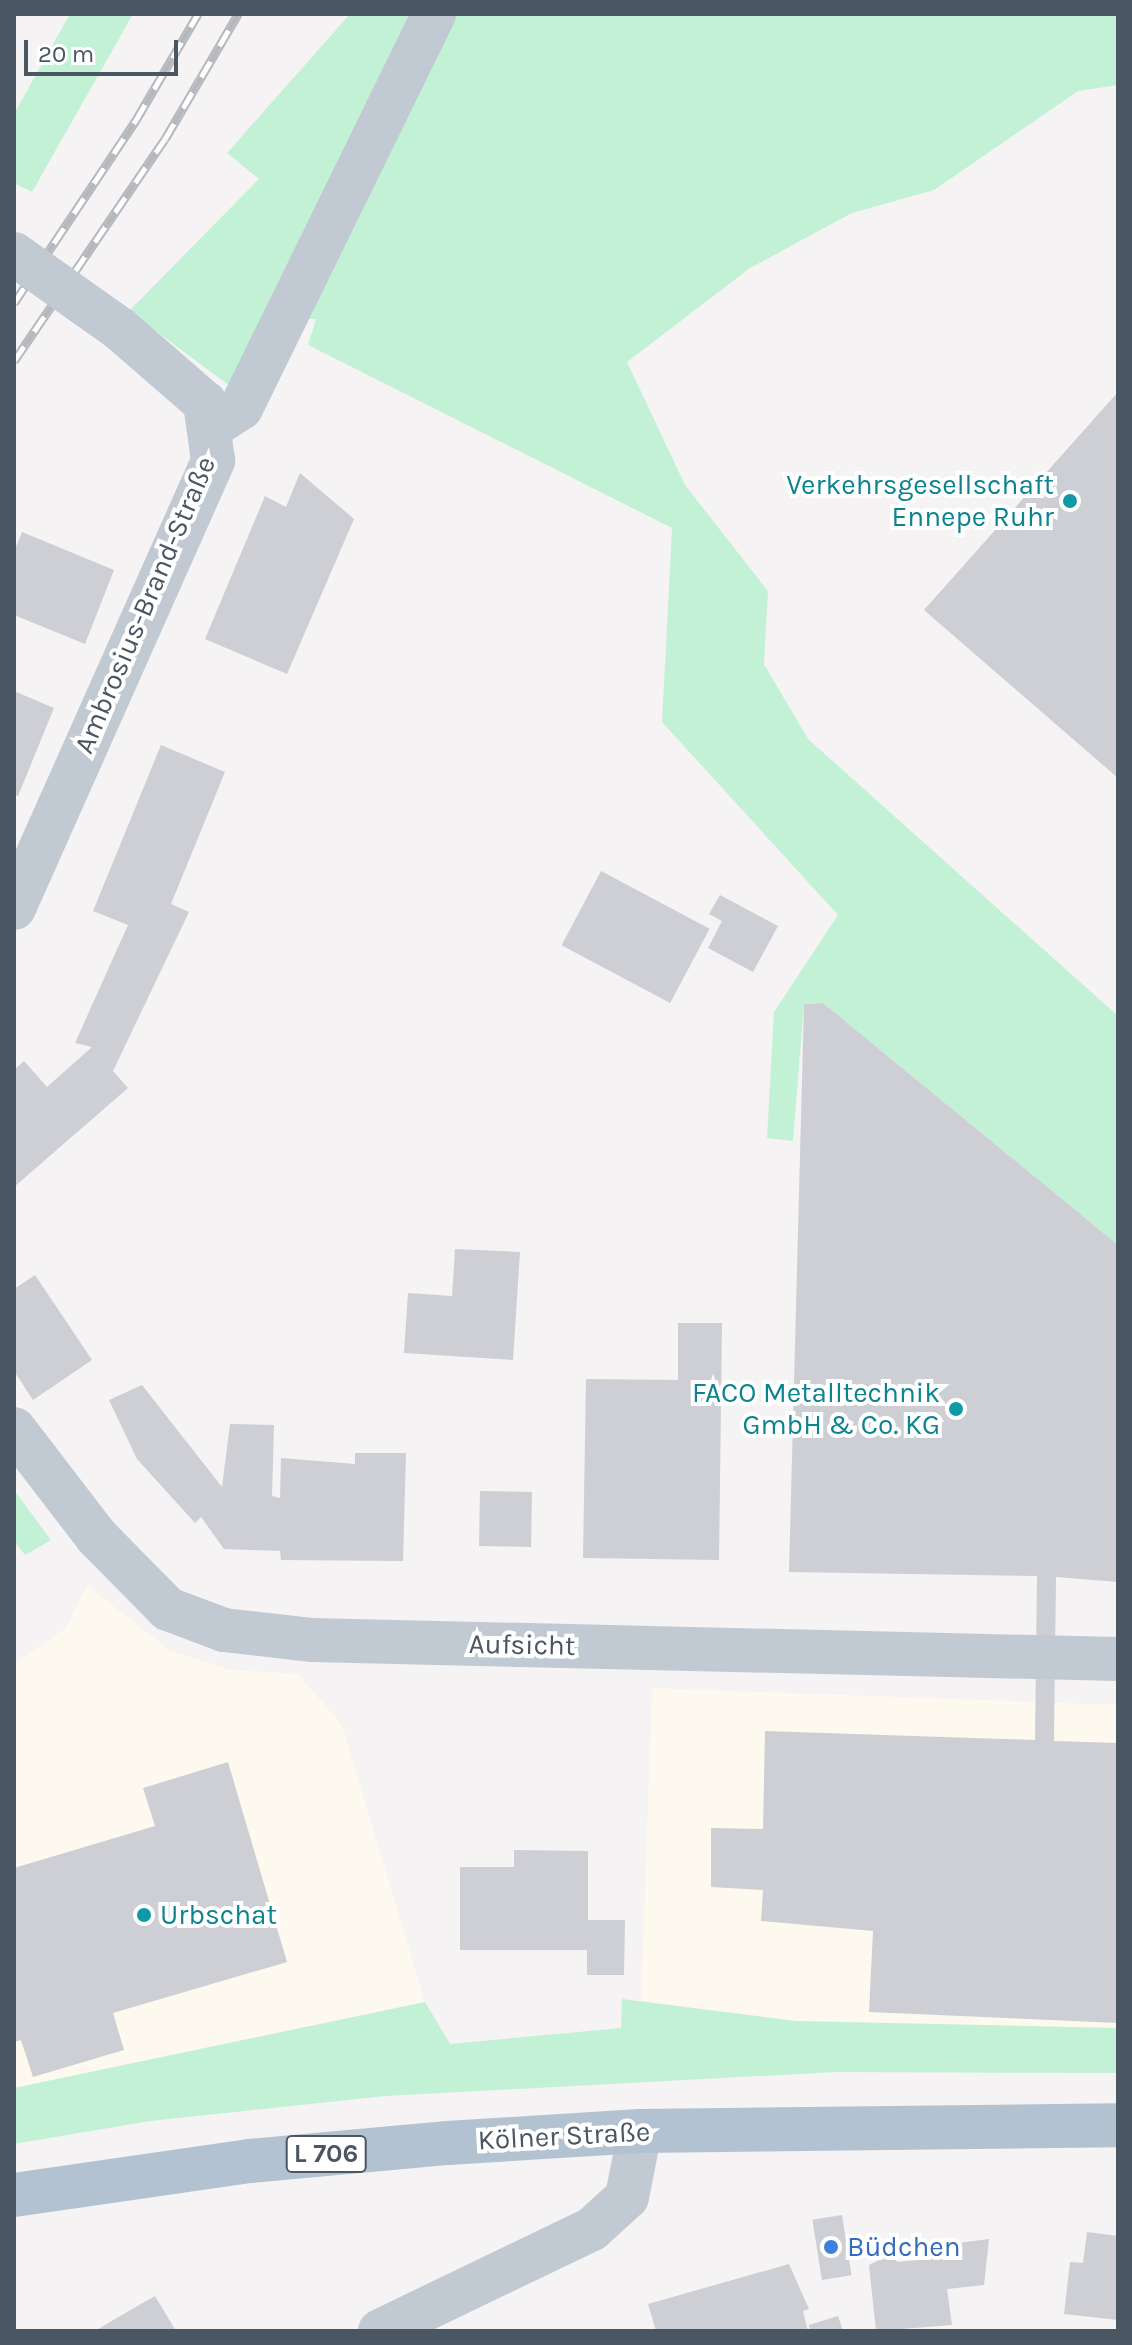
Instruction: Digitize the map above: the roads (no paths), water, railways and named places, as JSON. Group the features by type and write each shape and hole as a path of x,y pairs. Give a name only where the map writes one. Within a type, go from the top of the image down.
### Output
{"main road":[{"name":"Kölner Straße","path":"14,2195 250,2161 640,2131 1118,2125"}],"street":[{"path":"213,426 241,408 434,14"},
{"name":"Ambrosius-Brand-Straße","path":"14,254 120,329 205,403 213,426 213,460 14,908"},
{"name":"Aufsicht","path":"14,1429 96,1536 168,1609 224,1630 312,1640 1118,1659"},
{"path":"380,2331 592,2229 627,2197 640,2131"}],"railway":[{"path":"14,303 136,120 198,14"},
{"path":"14,361 165,139 238,14"}],"place":[{"name":"Verkehrsgesellschaft Ennepe Ruhr","path":"1070,501"},
{"name":"FACO Metalltechnik GmbH & Co. KG","path":"956,1409"},
{"name":"Urbschat","path":"144,1915"},
{"name":"Büdchen","path":"831,2247"}]}
